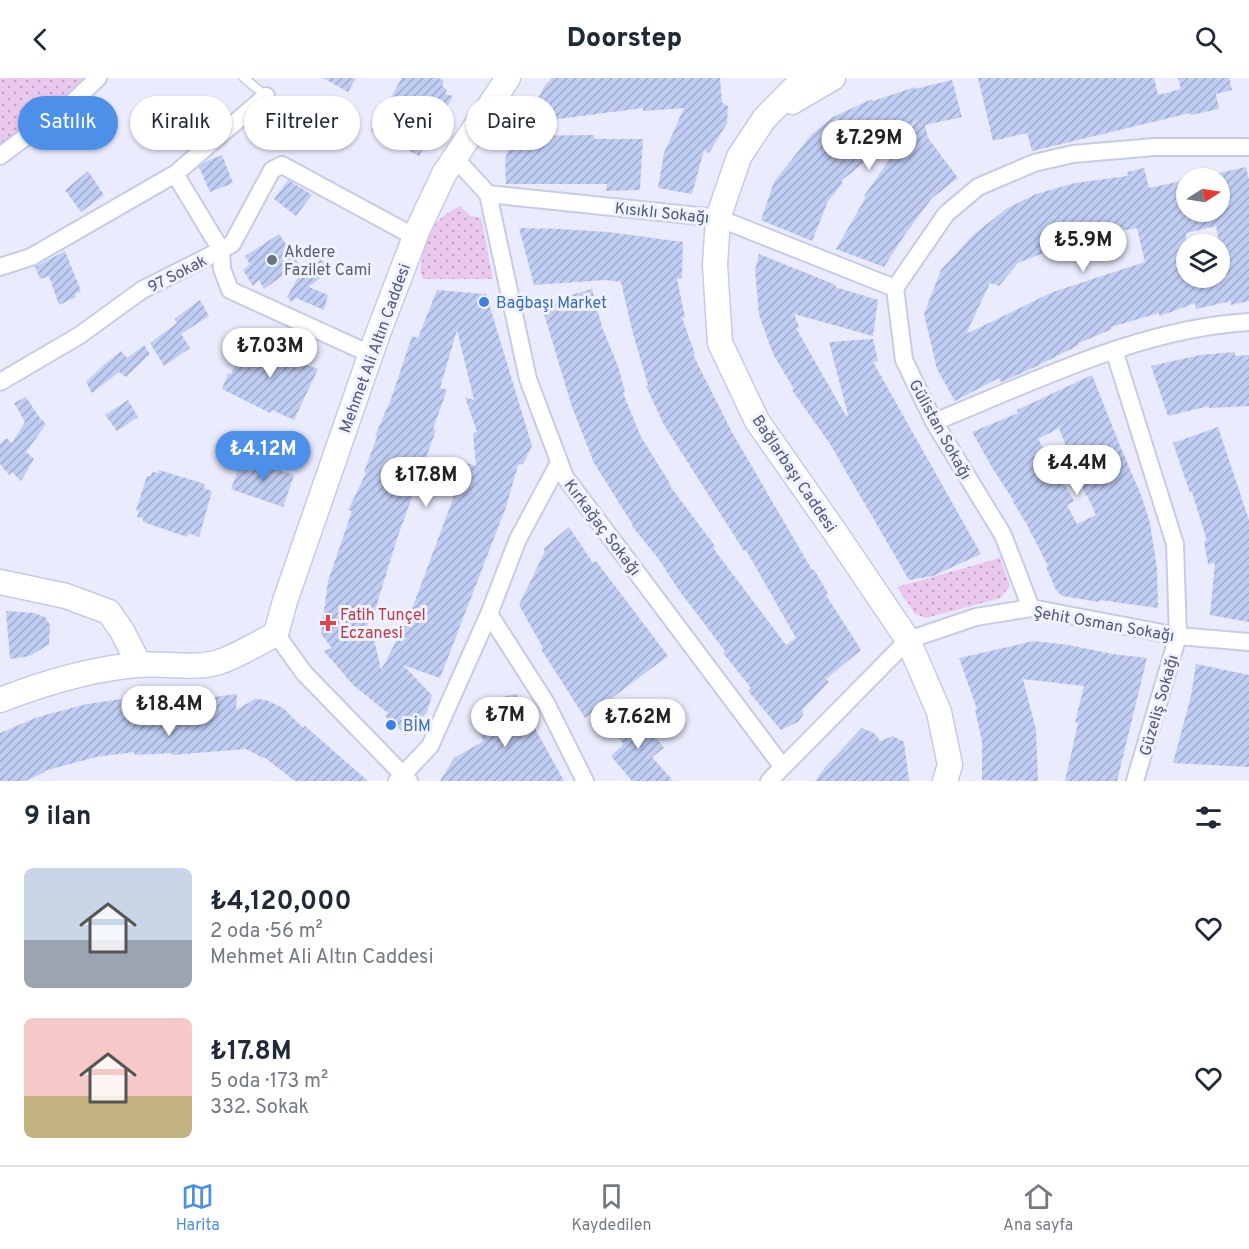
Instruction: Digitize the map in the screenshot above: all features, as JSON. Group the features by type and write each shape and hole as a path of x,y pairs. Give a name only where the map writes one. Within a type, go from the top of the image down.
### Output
{"street":[{"path":"0,156 74,101 98,78"},
{"name":"Mehmet Ali Altın Caddesi","path":"276,634 285,601 370,354 415,237 444,174 493,88 508,78"},
{"name":"Bağlarbaşı Caddesi","path":"765,119 833,78"},
{"name":"Bağlarbaşı Caddesi","path":"798,81 765,119 739,157 718,218 716,265 720,343 757,421 908,640 939,712 950,765 945,781"},
{"path":"0,267 31,257 175,174 244,115"},
{"path":"895,288 946,214 978,187 1034,163 1073,154 1154,147 1249,147"},
{"path":"454,157 488,194"},
{"path":"175,174 220,250 232,244 272,170 282,165 415,237"},
{"name":"Kısıklı Sokağı","path":"488,194 718,218 895,288"},
{"name":"Kırkağaç Sokağı","path":"488,194 528,379 564,477 782,766"},
{"name":"97 Sokak","path":"0,382 7,374 80,335 142,291 220,250 222,269 231,290 370,354"},
{"name":"Gülistan Sokağı","path":"895,288 904,360 934,422 1003,535 1031,608"},
{"path":"934,422 1114,350 1179,332 1249,322"},
{"name":"Güzeliş Sokağı","path":"1114,350 1175,544 1178,636 1136,781"},
{"path":"0,700 35,687 97,670 139,664 218,662 276,634 304,673 404,779 430,746 489,614 518,539 559,463"},
{"path":"0,582 66,596 109,612 139,664"},
{"name":"Şehit Osman Sokağı","path":"769,781 908,640 976,617 1031,608 1178,636 1249,642"},
{"path":"489,614 546,703 585,781"}],"lane":[{"path":"244,78 266,96"}],"shaded area":[{"path":"0,78 94,78 72,96 18,96 18,141 0,156"},
{"path":"460,206 470,216 481,218 493,279 423,279 422,256 426,239 439,220"},
{"path":"1000,558 1010,586 1000,598 926,618 915,614 897,587"}],"building":[{"path":"323,78 356,78 348,92"},
{"path":"402,78 438,78 444,81 442,86 447,90 445,94 453,96 391,96"},
{"path":"552,78 720,78 722,103 728,106 727,123 709,153 704,150 692,194 658,188 664,153 684,108 643,111 643,108 557,119 557,96 540,96"},
{"path":"978,78 1154,78 1158,95 1181,89 1178,78 1229,78 1232,90 1216,94 1219,109 1191,115 1190,113 1032,151 1027,133 993,141"},
{"path":"952,80 962,117 925,125 928,138 958,178 932,198 884,267 836,249 866,197 864,196 917,120 841,181 843,183 828,201 812,241 761,220 774,182 811,135 833,117 872,99 873,101 915,87 915,89"},
{"path":"557,135 594,135 594,139 643,139 640,190 606,191 607,184 506,184 505,159 509,150 557,150"},
{"path":"407,150 422,150 419,156"},
{"path":"222,155 233,183 210,192 199,167"},
{"path":"1246,167 1249,180 1249,301 1231,305 1231,301 1196,309 1195,303 1160,316 1159,313 1111,327 1112,329 1079,343 1035,367 1001,382 999,378 955,401 937,369 924,314 941,270 972,236 1006,209 1036,194 1075,183 1128,176 1127,172 1144,168 1149,188 1176,182 1176,222 1230,222 1230,171","holes":["1137,228 1145,262 1053,292 966,334 990,283 999,286 1018,263 1064,245 1093,238 1093,236"]},
{"path":"88,171 104,195 81,212 65,190"},
{"path":"288,180 312,195 296,216 274,199"},
{"path":"519,228 608,232 683,242 682,278 677,279 685,317 682,318 695,354 693,355 733,434 812,570 828,593 826,595 861,650 826,679 829,682 803,709 803,715 798,722 781,730 748,691 751,688 723,653 725,651 678,589 658,558 632,526 594,463 572,407 541,304 592,289 602,327 618,366 625,392 623,393 641,437 670,486 715,546 713,548 786,645 796,638 746,550 744,551 664,425 646,386 648,385 621,282 605,280 534,285"},
{"name":"Akdere Fazilet Cami","path":"279,234 299,264 264,289 259,280 253,286 243,270 250,264 245,256"},
{"path":"65,251 81,291 75,294 76,297 59,305 49,276 40,279 35,267"},
{"path":"759,254 836,285 835,287 878,300 873,336 794,314 799,327 796,328 846,416 848,415 829,342 873,339 878,361 873,362 981,554 933,576 909,580 830,444 792,390 794,389 773,354 759,315 755,270"},
{"path":"320,259 327,265 325,274 309,287 328,295 324,310 296,298 292,302 287,297 303,269 307,275"},
{"path":"437,290 486,294 532,446 523,464 518,465 506,507 440,678 403,665 432,695 427,712 406,735 385,716 388,713 353,685 324,651 332,648 321,634 328,581 352,511 348,510 366,473 364,472 377,437 375,436 391,399 412,336 418,338","holes":["457,330 474,400 465,397 477,432 473,433 476,466 463,462 456,485 458,485 415,601 381,670 374,639 364,628 375,614 398,536 436,430 433,429 447,390 440,388"]},
{"path":"200,300 209,316 181,334 190,348 164,366 150,343 177,323 174,319"},
{"path":"244,339 267,348 268,345 296,358 296,361 318,369 294,420 272,410 270,413 222,389 228,373 231,374 240,355 237,353"},
{"path":"144,345 150,354 126,377 119,372 92,393 86,382 106,363 121,351 127,358"},
{"path":"1235,352 1235,356 1249,355 1249,406 1209,408 1209,406 1168,416 1151,366 1200,355"},
{"path":"1092,375 1141,495 1150,523 1157,568 1158,608 1062,596 1056,590 1046,567 1048,566 1026,523 972,432 1018,413 1017,410","holes":["1059,428 1096,515 1077,524 1067,505 1074,501 1038,439"]},
{"path":"26,397 46,424 26,452 34,459 21,481 12,472 9,475 0,464 0,444 6,438 12,443 25,422 14,403"},
{"path":"128,400 138,417 117,431 105,415"},
{"path":"1218,427 1249,520 1249,622 1210,615 1215,563 1208,564 1204,541 1207,541 1192,492 1190,493 1173,443"},
{"path":"242,458 294,475 283,507 231,489"},
{"path":"159,470 205,484 203,488 212,491 199,537 188,533 187,537 143,522 143,518 137,517 139,511 136,510 147,476 151,476 152,472 158,473"},
{"path":"569,527 593,563 596,561 668,656 585,718 541,649 543,648 519,605 545,551 543,549"},
{"path":"6,611 34,613 45,617 50,625 49,644 30,656 10,659"},
{"path":"1034,641 1147,658 1117,781 1065,781 1084,686 1023,679 1036,730 1038,781 982,780 982,741 975,710 977,709 959,658"},
{"path":"1196,664 1249,675 1249,767 1173,763 1191,696"},
{"path":"237,694 236,710 255,699 266,700 283,708 303,728 305,726 368,781 295,781 264,757 246,749 172,755 172,753 135,755 134,752 96,757 44,771 25,781 0,781 0,733 38,717 87,704 122,699 198,699"},
{"path":"516,694 564,781 440,781 454,758 484,741 474,724 482,708 502,697"},
{"path":"633,709 664,748 652,757 673,781 632,781 611,756 624,744 609,727"},
{"path":"862,728 874,733 880,741 893,736 904,742 909,781 815,781 826,766"}],"place":[{"name":"Akdere Fazilet Cami","path":"272,260"},
{"name":"Bağbaşı Market","path":"484,302"},
{"name":"Fatih Tunçel Eczanesi","path":"328,623"},
{"name":"BİM","path":"391,725"}]}
